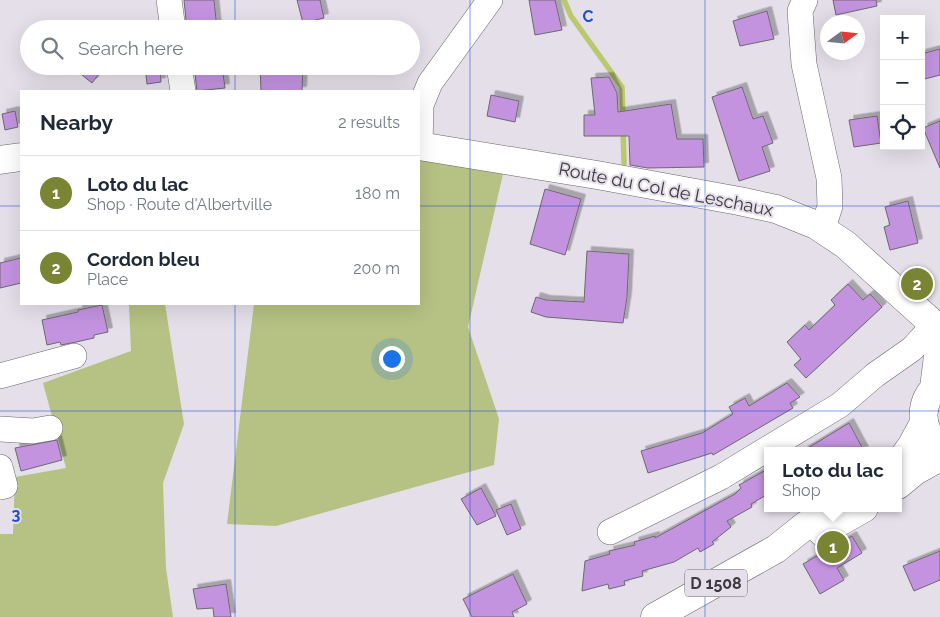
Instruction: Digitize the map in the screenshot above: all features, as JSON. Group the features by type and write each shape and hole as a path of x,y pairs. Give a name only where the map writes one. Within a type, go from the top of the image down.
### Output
{"main road":[{"name":"Route du Col de Leschaux","path":"420,146 598,175 776,209 823,228 846,245 937,327"},
{"path":"0,160 20,157"},
{"path":"937,327 939,348 937,386 929,394 924,408 924,423 929,436 940,447"},
{"path":"902,459 924,423"},
{"path":"902,482 915,471 940,457"},
{"name":"D 1508","path":"655,617 776,549 806,525 828,512"},
{"name":"D 1508","path":"776,549 814,537 857,512"}],"street":[{"path":"169,0 172,20"},
{"path":"420,106 430,83 490,0"},
{"path":"805,0 800,11 804,64 829,178 830,206 823,228"},
{"path":"180,75 183,90"},
{"path":"770,447 840,405 937,327"},
{"path":"0,376 74,356"},
{"path":"0,429 32,432 50,428"},
{"path":"610,532 720,477 764,451"},
{"path":"0,467 5,486 0,487"}],"green space":[{"path":"420,159 503,174 468,327 499,419 494,465 276,526 227,524 254,305 420,305"},
{"path":"129,305 165,305 184,424 163,483 166,568 173,617 0,617 0,534 13,534 15,477 66,468 43,383 131,351"}],"building":[{"path":"184,0 214,0 216,20 186,20"},
{"path":"297,0 320,0 324,18 302,20"},
{"path":"529,0 555,0 562,30 535,35"},
{"path":"833,0 876,0 877,6 836,15"},
{"path":"767,11 774,39 740,46 733,21"},
{"path":"940,49 940,75 925,79 925,53"},
{"path":"82,75 98,75 92,83"},
{"path":"146,75 161,75 161,82 147,84"},
{"path":"195,75 223,75 225,88 197,90"},
{"path":"260,75 303,75 302,90 261,90"},
{"path":"609,77 617,93 618,112 671,104 677,139 703,139 704,167 648,168 630,165 629,136 584,136 584,115 595,115 591,78"},
{"path":"742,87 753,119 763,116 773,143 762,147 770,171 739,181 712,97"},
{"path":"491,95 519,101 515,122 487,116"},
{"path":"15,111 18,127 5,130 2,114"},
{"path":"877,116 880,143 854,147 849,120"},
{"path":"940,121 940,168 925,133 925,127"},
{"path":"545,189 581,199 565,255 530,244"},
{"path":"908,201 918,243 890,250 884,227 890,225 885,207"},
{"path":"587,251 629,254 627,297 623,323 546,317 531,312 536,297 546,300 584,302"},
{"path":"20,258 20,283 0,288 0,263"},
{"path":"848,284 863,300 870,294 882,307 806,378 794,365 801,359 787,342 805,325 809,330 835,305 831,300"},
{"path":"102,305 108,332 94,335 94,338 76,342 61,345 60,342 47,345 42,320"},
{"path":"787,383 800,397 790,403 793,408 713,455 712,453 648,473 641,451 702,433 733,414 729,407 745,398 749,406"},
{"path":"849,423 862,447 810,447"},
{"path":"57,440 62,460 21,471 15,448"},
{"path":"764,471 764,496 751,504 752,507 727,521 731,527 712,542 714,544 700,552 698,548 674,562 642,571 643,576 624,581 625,585 609,589 608,584 582,591 585,561 610,554 609,551 635,545 634,542 655,536 655,538 735,494 741,488 739,485"},
{"path":"481,488 496,516 477,525 461,499"},
{"path":"511,504 521,529 507,535 496,510"},
{"path":"852,536 862,553 837,568 844,580 820,594 803,564"},
{"path":"940,551 940,580 914,591 903,566"},
{"path":"513,574 527,604 512,612 514,617 472,617 463,599"},
{"path":"226,584 231,617 214,617 213,608 197,609 193,589"}],"waterway":[{"path":"564,0 571,16 622,87 623,118"},
{"path":"623,129 624,163"}],"place":[{"name":"Cordon bleu","path":"917,284"},
{"name":"Loto du lac","path":"833,547"}]}
